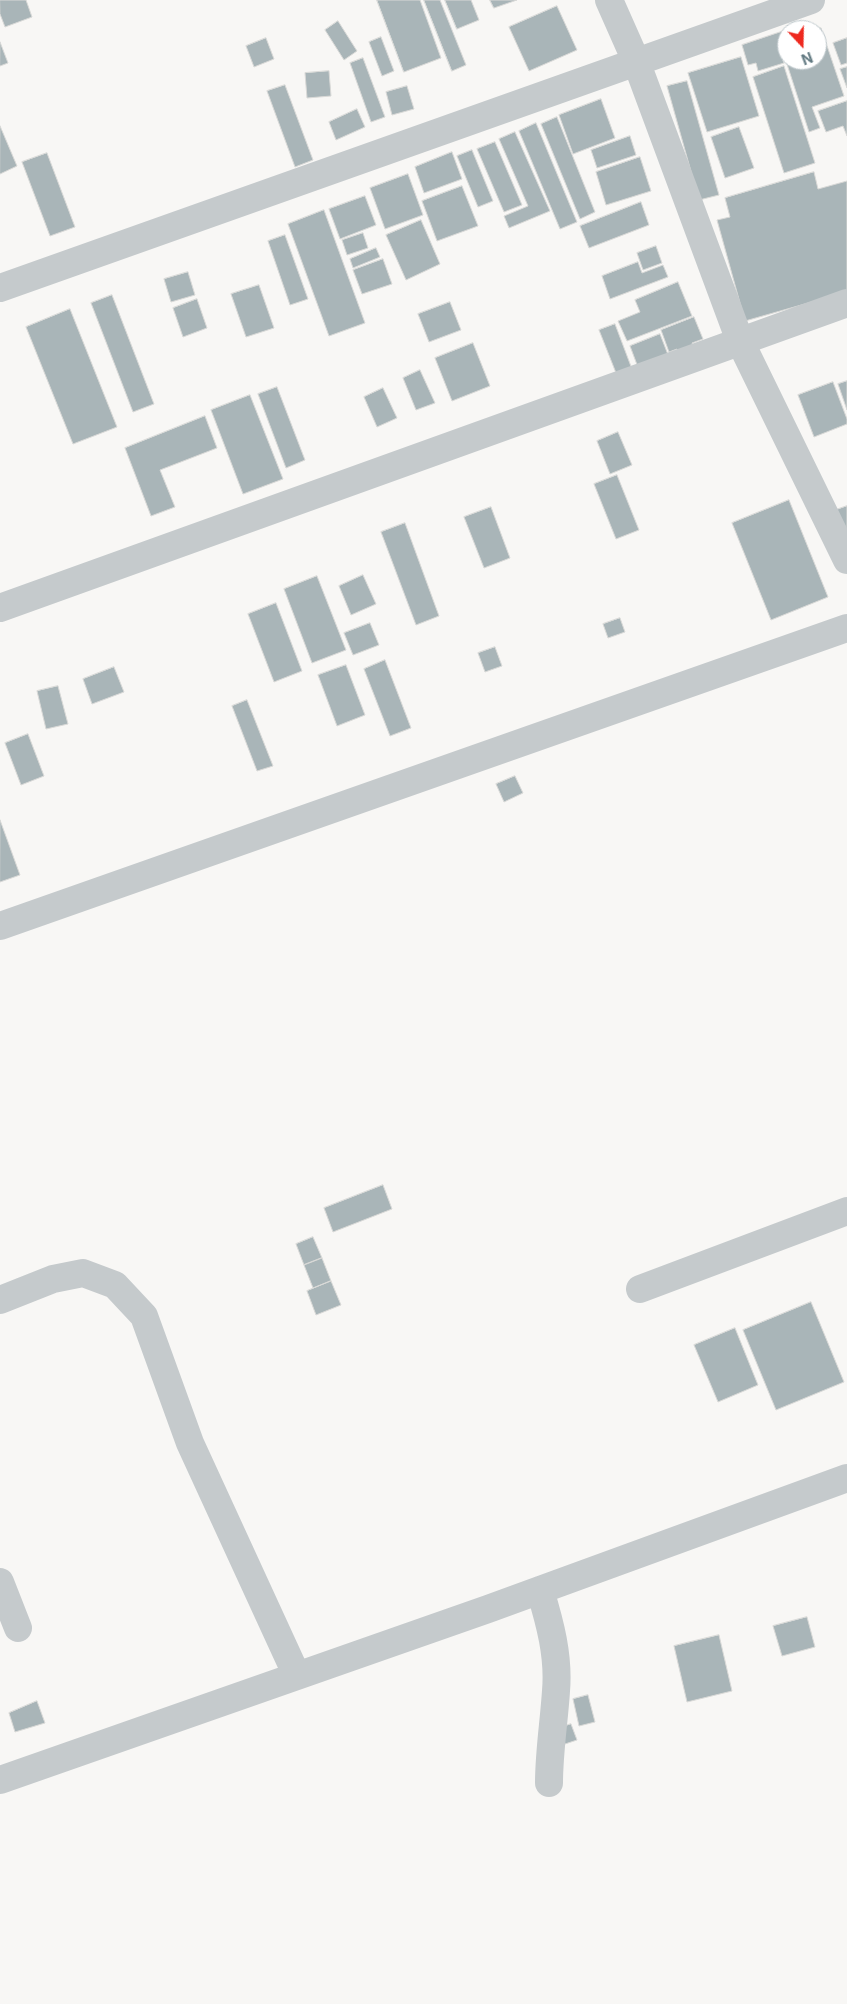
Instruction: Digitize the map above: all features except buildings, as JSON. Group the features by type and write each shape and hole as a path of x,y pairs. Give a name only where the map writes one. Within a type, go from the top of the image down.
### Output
{"street":[{"path":"609,0 636,61 740,341 847,560"},
{"path":"0,288 811,0"},
{"path":"0,608 847,304"},
{"path":"0,926 847,628"},
{"path":"640,1289 847,1211"},
{"path":"0,1300 53,1279 82,1273 115,1285 144,1316 190,1443 297,1676"},
{"path":"0,1780 540,1590 847,1478"},
{"path":"0,1582 18,1628"},
{"path":"540,1590 552,1629 556,1660 556,1690 548,1783"}]}
